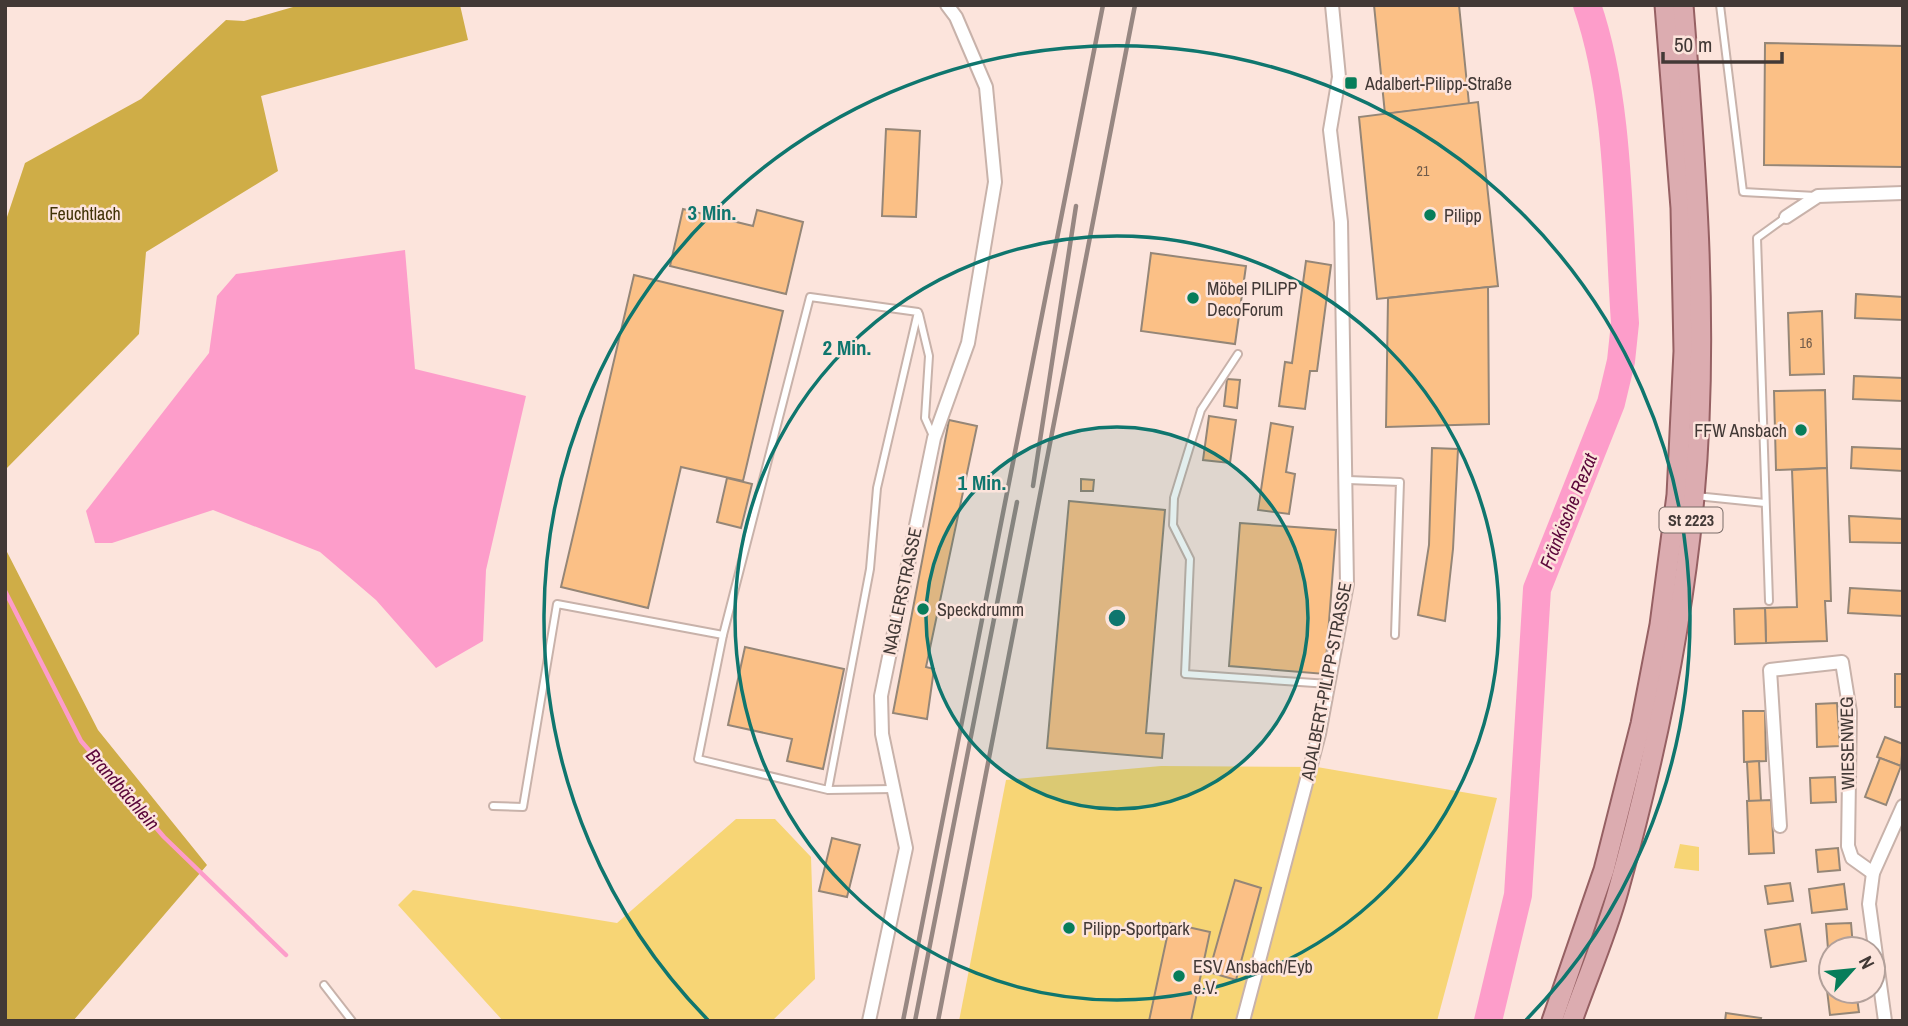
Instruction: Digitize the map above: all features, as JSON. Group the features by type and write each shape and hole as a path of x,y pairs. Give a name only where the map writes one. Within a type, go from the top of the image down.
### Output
{"main road":[{"name":"St 2223","path":"1552,1021 1604,870 1641,724 1686,495 1681,234 1665,5"},
{"name":"St 2223","path":"1572,1021 1618,893 1658,727 1678,629 1686,495 1701,350 1699,205 1683,5"}],"street":[{"name":"NAGLERSTRASSE","path":"869,1021 906,848 882,734 881,696 934,438 968,344 995,182 986,87 956,17 947,5"},
{"name":"ADALBERT-PILIPP-STRASSE","path":"1243,1021 1319,734 1347,584 1348,480 1341,222 1339,193 1331,162 1330,130 1339,77 1332,5"},
{"path":"1786,217 1818,196 1903,193"},
{"name":"WIESENWEG","path":"1780,826 1770,670 1842,662 1850,712 1848,846 1853,858 1873,873"},
{"path":"1885,1021 1868,904 1873,873 1903,806"}],"lane":[{"path":"1720,5 1743,192 1818,196"},
{"path":"1769,601 1757,238 1786,217"},
{"path":"893,789 828,790 698,760 723,635 810,296 918,312"},
{"path":"918,312 929,356 925,418 934,438"},
{"path":"828,790 870,569 877,488 918,312"},
{"path":"1238,354 1201,410 1174,498 1173,525 1190,559 1185,674 1329,684"},
{"path":"1348,480 1400,482 1395,635"},
{"path":"1686,495 1765,503"},
{"path":"493,806 523,807 557,604 723,635"},
{"path":"324,985 352,1021"}],"shaded area":[{"path":"405,250 415,369 526,396 486,570 483,641 436,668 376,600 320,552 213,510 112,543 95,543 86,511 209,353 217,296 236,274"},
{"path":"1161,766 1317,767 1497,798 1437,1021 959,1021 1006,780"},
{"path":"736,819 775,819 811,857 815,979 772,1021 503,1021 398,905 413,890 617,923"},
{"path":"1680,844 1699,847 1699,871 1674,868"}],"green space":[{"name":"Feuchtlach","path":"300,5 460,5 468,40 261,96 278,171 146,252 139,334 5,470 5,223 25,163 141,99 226,20 244,21"},
{"path":"5,548 98,730 207,865 73,1021 5,1021"}],"building":[{"path":"1374,5 1459,5 1469,104 1385,114"},
{"path":"1765,43 1903,46 1903,167 1764,165"},
{"name":"Pilipp","path":"1478,102 1498,286 1377,299 1359,117"},
{"path":"886,129 920,131 916,217 882,216"},
{"path":"683,209 753,226 757,210 803,222 786,294 670,266"},
{"name":"Möbel PILIPP DecoForum","path":"1151,253 1246,266 1235,344 1141,331"},
{"path":"1306,261 1331,265 1317,371 1310,371 1305,409 1279,406 1285,362 1292,363"},
{"path":"634,275 783,311 743,481 681,467 648,608 561,587"},
{"path":"1488,287 1489,424 1386,427 1388,298"},
{"path":"1856,294 1903,297 1903,320 1855,318"},
{"path":"1822,311 1824,374 1790,375 1788,313"},
{"path":"1854,376 1903,378 1903,401 1853,399"},
{"path":"1227,379 1240,380 1237,408 1224,406"},
{"name":"FFW Ansbach","path":"1825,390 1827,468 1776,470 1774,391"},
{"path":"1209,416 1236,420 1230,463 1203,460"},
{"path":"949,420 977,426 926,667 934,669 927,719 893,713"},
{"path":"1271,423 1293,427 1286,472 1295,474 1289,514 1258,510"},
{"path":"1852,447 1903,449 1903,471 1851,468"},
{"path":"1432,448 1458,449 1453,549 1445,621 1418,615 1429,545"},
{"path":"1827,468 1831,601 1825,601 1827,641 1766,643 1765,608 1797,607 1792,470"},
{"path":"727,478 752,484 741,528 717,522"},
{"path":"1081,479 1094,480 1093,491 1081,491"},
{"path":"1069,501 1165,510 1146,733 1164,734 1162,758 1047,748"},
{"path":"1849,516 1903,519 1903,543 1850,542"},
{"path":"1240,523 1336,530 1325,674 1229,666"},
{"path":"1850,588 1903,591 1903,616 1848,613"},
{"path":"1765,608 1766,643 1735,644 1734,609"},
{"path":"745,647 844,669 823,769 787,761 792,739 728,725"},
{"path":"1895,674 1903,674 1903,707 1895,707"},
{"path":"1837,703 1840,746 1817,747 1816,704"},
{"path":"1743,711 1765,711 1766,761 1744,762"},
{"path":"1885,737 1903,744 1901,766 1877,757"},
{"path":"1880,758 1901,766 1886,805 1865,797"},
{"path":"1759,761 1761,801 1749,801 1747,762"},
{"path":"1835,777 1836,802 1811,803 1810,778"},
{"path":"1771,800 1774,853 1749,854 1747,801"},
{"path":"832,838 860,845 847,897 819,891"},
{"path":"1838,848 1840,870 1818,872 1816,850"},
{"path":"1235,880 1261,888 1236,980 1209,972"},
{"path":"1790,883 1793,901 1768,904 1765,886"},
{"path":"1844,884 1847,909 1812,913 1809,889"},
{"name":"ESV Ansbach/Eyb e.V.","path":"1170,923 1210,932 1191,1021 1149,1021"},
{"path":"1851,923 1852,935 1827,935 1826,924"},
{"path":"1800,924 1806,961 1771,967 1765,930"},
{"path":"1829,1005 1858,1005 1859,1012 1830,1015"},
{"path":"1726,1013 1761,1018 1760,1021 1725,1021"}],"waterway":[{"name":"Fränkische Rezat","path":"1488,1021 1518,895 1537,589 1611,403 1621,361 1625,323 1612,121 1598,42 1587,5"},
{"name":"Brandbächlein","path":"5,591 81,741 164,837 286,955"}],"railway":[{"path":"903,1021 1103,5"},
{"path":"938,1021 1135,5"},
{"path":"1033,486 1076,206"},
{"path":"915,1021 1017,502"}],"place":[{"name":"Adalbert-Pilipp-Straße","path":"1351,83"},
{"name":"Pilipp","path":"1430,215"},
{"name":"Möbel PILIPP DecoForum","path":"1193,298"},
{"name":"FFW Ansbach","path":"1801,430"},
{"name":"Speckdrumm","path":"923,609"},
{"name":"Pilipp-Sportpark","path":"1069,928"},
{"name":"ESV Ansbach/Eyb e.V.","path":"1179,976"}]}
